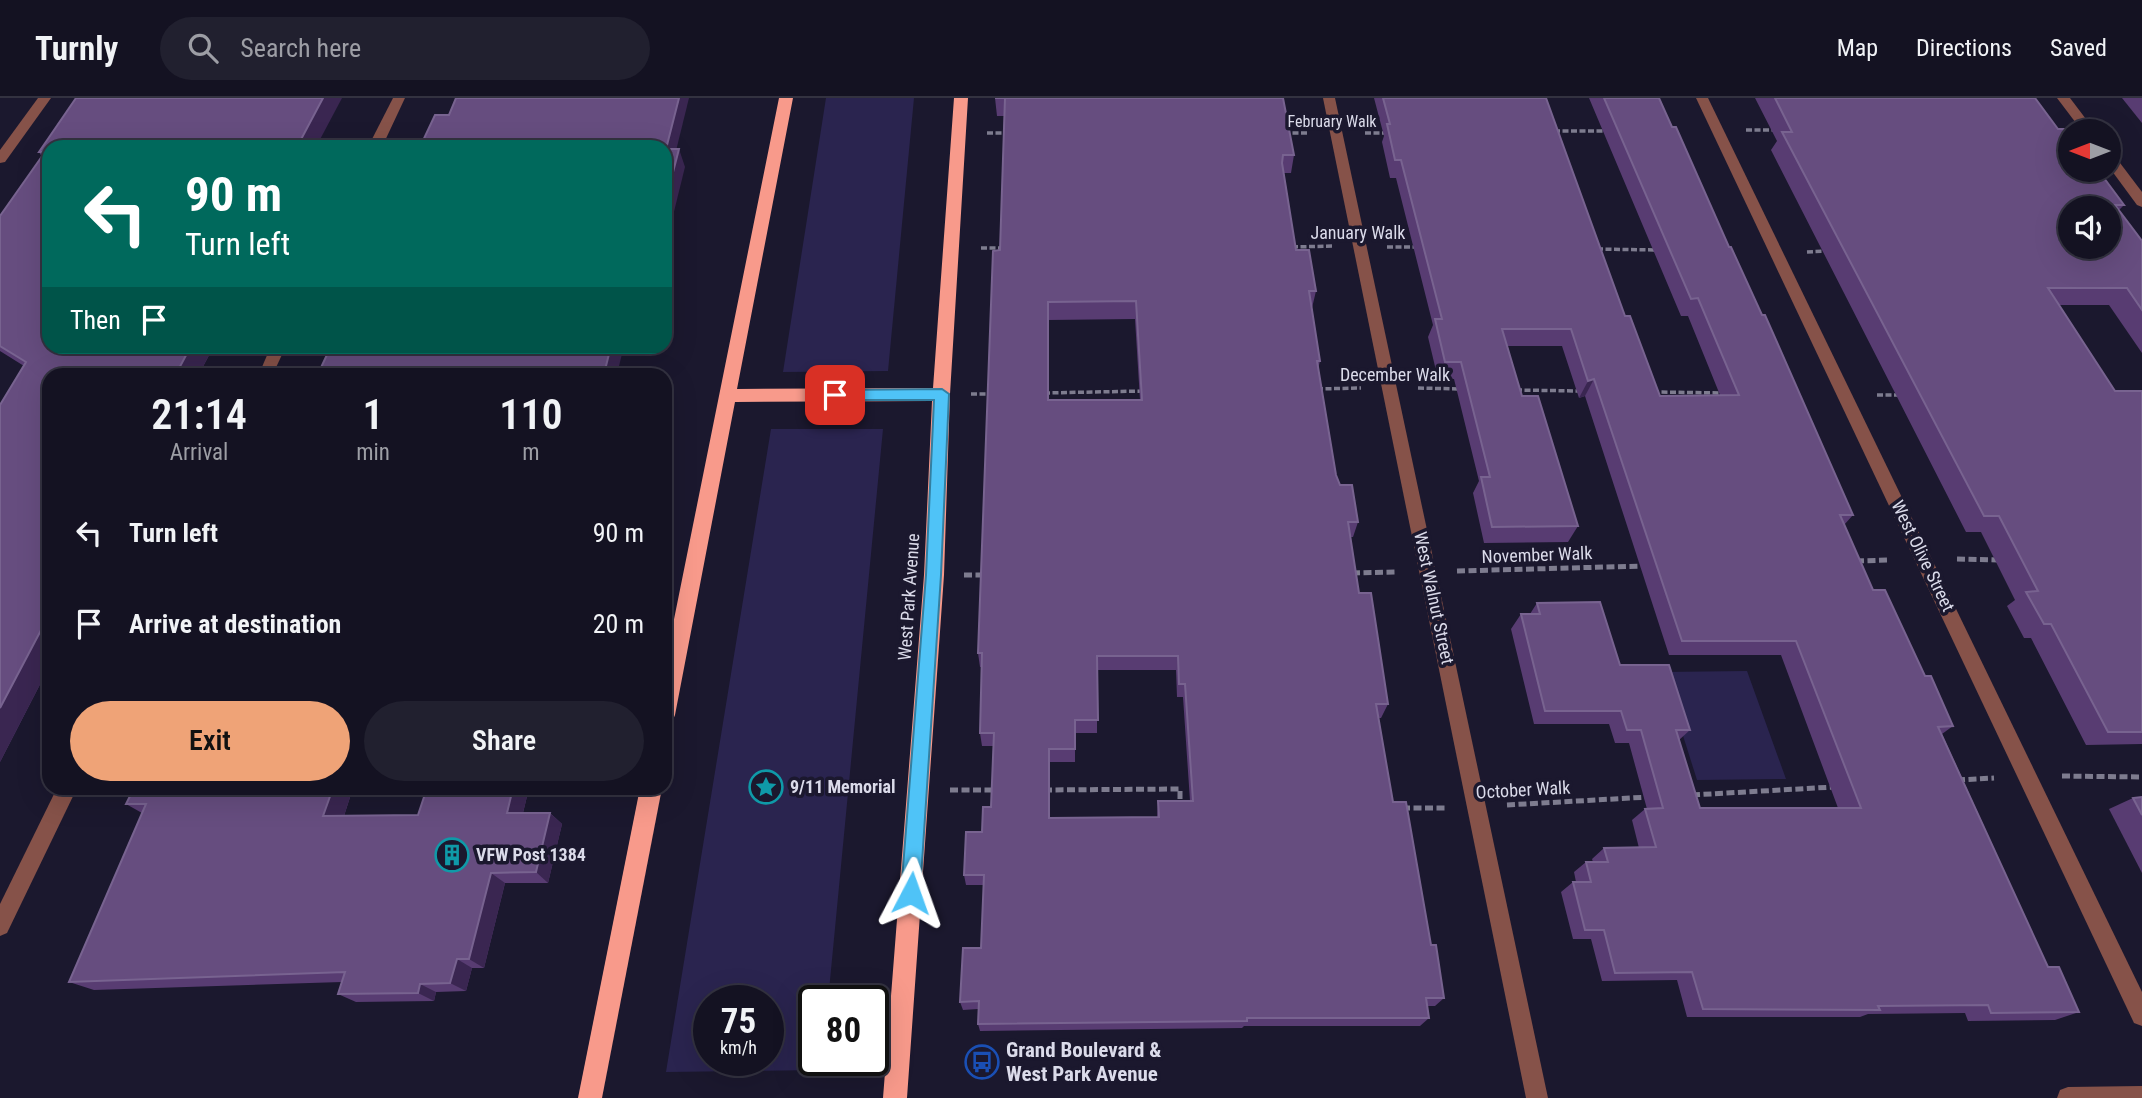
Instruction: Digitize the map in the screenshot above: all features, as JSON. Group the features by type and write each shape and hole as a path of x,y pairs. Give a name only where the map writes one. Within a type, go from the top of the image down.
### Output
{"highway":[{"path":"672,680 786,98"},
{"name":"West Park Avenue","path":"895,1098 934,575 942,394 961,98"},
{"path":"728,396 942,394"},
{"path":"590,1098 650,795"}],"street":[{"path":"0,159 45,98"},
{"path":"378,140 399,98"},
{"name":"West Walnut Street","path":"1329,98 1537,1098"},
{"name":"West Olive Street","path":"1702,98 2142,1015"},
{"path":"2063,98 2080,119"},
{"path":"2121,174 2142,202"},
{"path":"0,926 64,795"},
{"path":"2068,1098 2142,1097"}],"path":[{"path":"1719,130 1787,130"},
{"path":"1554,131 1609,131"},
{"path":"958,133 1013,133"},
{"name":"February Walk","path":"1284,133 1389,133"},
{"name":"January Walk","path":"1279,247 1417,247"},
{"path":"952,248 1007,248"},
{"path":"1597,249 1666,250"},
{"path":"1777,252 1831,251"},
{"name":"December Walk","path":"1309,389 1473,389"},
{"path":"1515,390 1584,391"},
{"path":"1037,393 1146,391"},
{"path":"1653,392 1735,393"},
{"path":"942,394 996,394"},
{"path":"1846,395 1913,394"},
{"path":"1855,561 2006,560"},
{"name":"November Walk","path":"1346,573 1649,566"},
{"path":"934,575 989,575"},
{"path":"1945,781 2028,776 2142,776"},
{"path":"1684,795 1835,787"},
{"path":"1042,790 1180,789 1180,803 1194,803"},
{"path":"918,790 1001,790"},
{"name":"October Walk","path":"1400,808 1477,807 1656,797"}],"shaded area":[{"path":"826,98 914,98 888,371 783,372"},
{"path":"771,429 883,429 830,985 798,985 798,1070 784,1070 784,985 693,985 693,1072 666,1072"},
{"path":"1747,671 1786,779 1697,780 1663,672"}],"building":[{"path":"76,98 323,98 301,140 47,140"},
{"path":"456,98 679,98 668,140 423,140 435,115 449,115"},
{"path":"1005,98 1283,98 1294,155 1283,155 1282,163 1296,250 1309,250 1316,291 1309,291 1320,361 1317,361 1336,475 1340,485 1352,485 1358,522 1348,522 1359,593 1371,593 1388,704 1376,704 1393,802 1406,802 1431,945 1436,945 1444,998 1426,998 1429,1018 1247,1018 1247,1021 978,1024 979,1001 960,1002 963,948 981,948 984,875 964,875 966,832 982,832 983,807 991,807 994,733 980,733 982,653 978,653 993,251 1000,250","holes":["1136,301 1142,400 1048,400 1048,302","1097,656 1178,656 1179,684 1185,684 1193,801 1158,801 1159,817 1049,818 1049,749 1075,749 1075,720 1098,720"]},
{"path":"1383,98 1546,98 1625,316 1630,316 1660,396 1739,395 1698,298 1691,299 1604,98 1659,98 1672,127 1676,127 1762,315 1765,315 1853,515 1840,515 1873,590 1885,590 1925,676 1931,676 1953,726 1938,727 2048,967 2059,967 2079,1012 1991,1013 1988,1005 1878,1006 1880,1010 1703,1009 1692,972 1615,973 1604,930 1585,930 1573,882 1591,882 1586,862 1608,862 1604,848 1656,847 1645,809 1663,808 1641,730 1627,730 1621,711 1545,711 1521,614 1540,614 1537,603 1600,602 1620,665 1669,665 1690,730 1676,730 1700,808 1861,808 1796,641 1682,641 1594,379 1588,381 1571,329 1502,329 1522,396 1538,396 1578,526 1492,527 1481,477 1490,477 1461,362 1445,362 1435,319 1442,319 1401,160 1395,160"},
{"path":"1775,98 2035,98 2058,129 2058,182 2107,182 2117,196 2058,196 2058,259 2121,259 2121,213 2142,241 2142,310 2127,288 2048,288 2115,391 2142,391 2142,732 2108,732 2051,624 2044,624 2026,592 2038,591 1999,516 1984,516 1782,132 1792,132"},
{"path":"672,149 679,149 672,176"},
{"path":"42,156 42,354 187,354 179,368 42,368 42,628 0,708 0,405 26,362 0,346 0,216"},
{"path":"327,354 609,354 606,368 321,368"},
{"path":"130,795 330,795 323,816 418,815 425,795 511,795 507,813 550,813 536,872 491,873 469,959 457,959 450,983 420,984 418,993 338,994 345,972 69,982 146,804 126,804"},
{"path":"2142,797 2142,815 2133,798"}],"place":[{"name":"9/11 Memorial","path":"766,787"},
{"name":"VFW Post 1384","path":"452,855"},
{"name":"Grand Boulevard & West Park Avenue","path":"982,1062"}],"route":[{"path":"835,395 942,394 934,575 911,893"}]}
